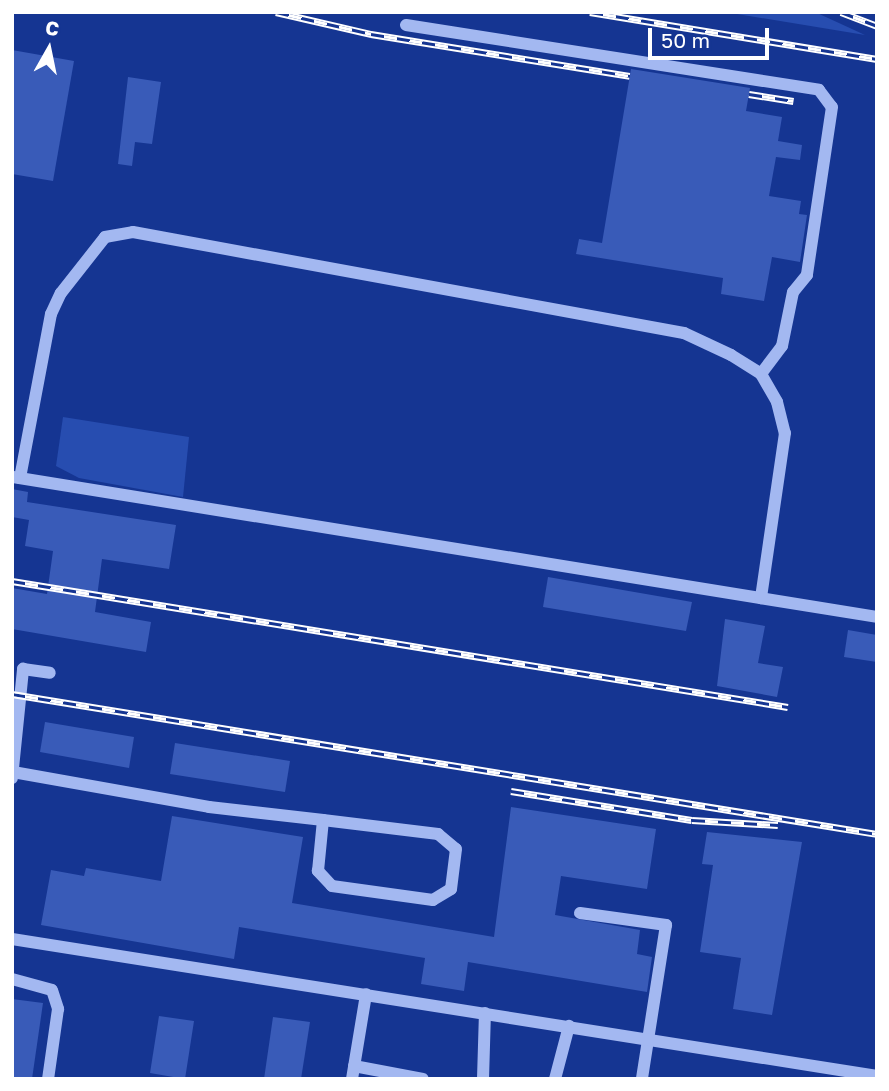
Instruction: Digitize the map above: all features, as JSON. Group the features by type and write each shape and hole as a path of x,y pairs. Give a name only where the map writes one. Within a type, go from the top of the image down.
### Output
{"lane":[{"path":"406,25 819,90 832,107 807,275 793,292 782,346 761,374"},
{"path":"761,598 785,433 777,401 761,374 684,333 133,232 105,237 56,303 16,478 877,617"},
{"path":"50,673 23,669 13,775 438,834 456,849 451,889 433,900 332,886 318,871 323,820"},
{"path":"580,913 666,925 651,1039 642,1079"},
{"path":"12,939 877,1076"},
{"path":"12,979 52,990 58,1009 48,1079"},
{"path":"366,994 353,1073 423,1079"},
{"path":"482,1079 485,1013"},
{"path":"555,1079 569,1026"}],"shaded area":[{"path":"725,12 815,12 865,35"},
{"path":"63,417 189,437 183,497 79,478 56,466"}],"building":[{"path":"12,50 74,61 53,181 12,174"},
{"path":"631,69 750,88 746,111 782,117 778,141 802,145 800,160 776,157 769,196 801,201 799,214 807,215 800,262 772,257 764,301 721,294 723,278 576,254 579,239 602,243"},
{"path":"128,77 161,82 152,144 135,142 132,166 118,164"},
{"path":"12,489 28,492 27,502 176,525 169,569 102,559 95,612 151,622 146,652 12,629 12,588 47,594 53,551 25,546 29,520 12,517"},
{"path":"548,577 692,602 686,631 543,607"},
{"path":"725,619 765,626 758,663 783,667 777,697 717,686"},
{"path":"848,630 877,635 877,662 844,657"},
{"path":"45,722 134,737 129,768 40,752"},
{"path":"175,743 290,761 285,792 170,774"},
{"path":"511,807 656,829 647,889 561,876 555,915 640,930 637,954 652,957 647,992 468,962 464,991 421,984 425,958 239,927 234,959 41,925 51,870 84,876 86,868 161,881 172,816 303,837 292,903 494,937"},
{"path":"707,832 802,842 772,1015 733,1009 741,958 700,952 713,865 702,864"},
{"path":"12,999 43,1003 32,1079 12,1079"},
{"path":"159,1016 194,1021 185,1079 150,1073"},
{"path":"273,1017 310,1022 301,1079 264,1079"}],"railway":[{"path":"276,12 371,34 630,76"},
{"path":"590,12 877,59"},
{"path":"841,12 877,26"},
{"path":"749,94 793,101"},
{"path":"12,581 788,707"},
{"path":"12,694 877,834"},
{"path":"511,791 692,820 778,825"}]}
